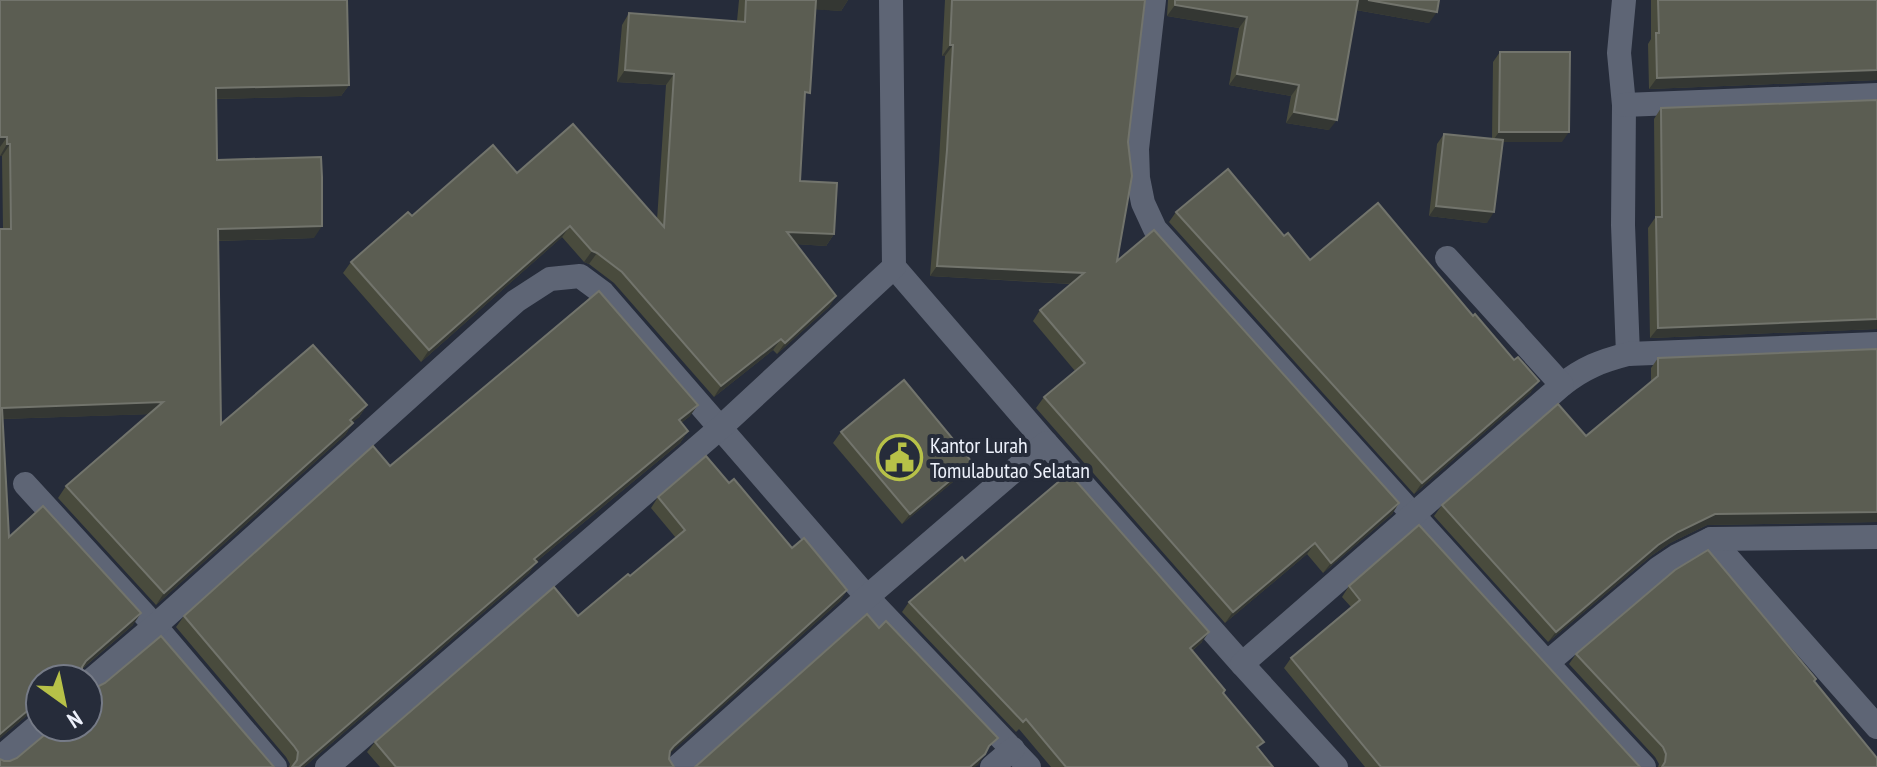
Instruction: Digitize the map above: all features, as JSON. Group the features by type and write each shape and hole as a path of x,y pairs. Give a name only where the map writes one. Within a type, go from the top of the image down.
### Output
{"street":[{"path":"891,0 894,267 1046,443 1336,767"},
{"path":"1154,0 1137,163 1143,203 1155,229 1644,767"},
{"path":"1624,0 1619,53 1624,105 1623,225 1628,354"},
{"path":"1624,105 1877,95"},
{"path":"1447,258 1562,385"},
{"path":"327,767 720,428 894,267"},
{"path":"104,669 516,301 550,279 580,276 603,293 867,597 1021,758 992,767"},
{"path":"1242,664 1562,385 1601,361 1628,354 1877,344"},
{"path":"677,767 1046,443"},
{"path":"25,484 155,626 275,767"},
{"path":"1547,663 1659,568 1711,539 1877,537"},
{"path":"1711,539 1877,727"},
{"path":"0,758 24,738"}],"building":[{"path":"0,0 347,0 349,85 216,88 217,160 321,157 322,177 322,226 218,229 221,424 313,345 367,405 350,420 353,423 164,593 66,486 163,402 2,408 9,537 43,506 141,613 85,663 24,663 24,714 0,734 0,229 11,229 10,144 7,144 7,137 0,137"},
{"path":"746,0 816,0 810,93 805,92 800,181 837,183 834,234 787,232 836,296 785,343 781,339 721,386 622,272 592,251 570,226 429,350 351,262 408,212 412,216 493,145 517,173 573,124 664,227 674,74 625,70 629,13 745,22"},
{"path":"952,0 1145,0 1128,142 1132,176 1117,261 1154,230 1399,503 1331,563 1315,543 1233,612 1044,397 1085,363 1040,310 1084,273 937,266 953,45 950,45"},
{"path":"1175,0 1358,0 1337,120 1294,112 1299,85 1237,74 1247,17 1175,5"},
{"path":"1368,0 1439,0 1437,12"},
{"path":"1658,0 1877,0 1877,70 1657,78"},
{"path":"1500,52 1570,52 1569,132 1499,132"},
{"path":"1877,100 1877,319 1658,328 1656,217 1662,217 1661,108"},
{"path":"1444,134 1503,140 1494,212 1436,206"},
{"path":"1228,169 1284,236 1288,233 1310,260 1378,203 1473,316 1475,314 1514,360 1518,357 1539,381 1422,483 1176,212"},
{"path":"599,291 698,405 679,420 688,431 534,559 537,562 299,767 292,767 298,752 294,746 184,616 373,446 390,466"},
{"path":"1877,349 1877,512 1715,514 1658,545 1556,632 1442,505 1558,404 1586,436 1658,376 1658,358"},
{"name":"Kantor Lurah Tomulabutao Selatan","path":"904,380 972,462 910,514 841,432"},
{"path":"706,456 729,483 734,479 792,548 804,538 847,590 674,746 669,759 674,767 396,767 375,742 554,587 578,616 685,530 658,497"},
{"path":"1069,473 1209,632 1190,648 1264,742 1257,747 1273,767 1066,767 1026,719 1023,722 909,602 962,557 965,561"},
{"path":"1419,525 1640,767 1381,767 1291,658 1360,600 1349,586"},
{"path":"1708,550 1816,679 1814,681 1877,758 1877,767 1662,767 1666,754 1663,747 1576,654 1675,570"},
{"path":"867,614 879,628 886,621 998,738 985,754 970,767 695,767"},
{"path":"161,636 274,767 0,767 0,759 10,761 17,758 35,743 104,743 105,683"}],"place":[{"name":"Kantor Lurah Tomulabutao Selatan","path":"899,458"}]}
